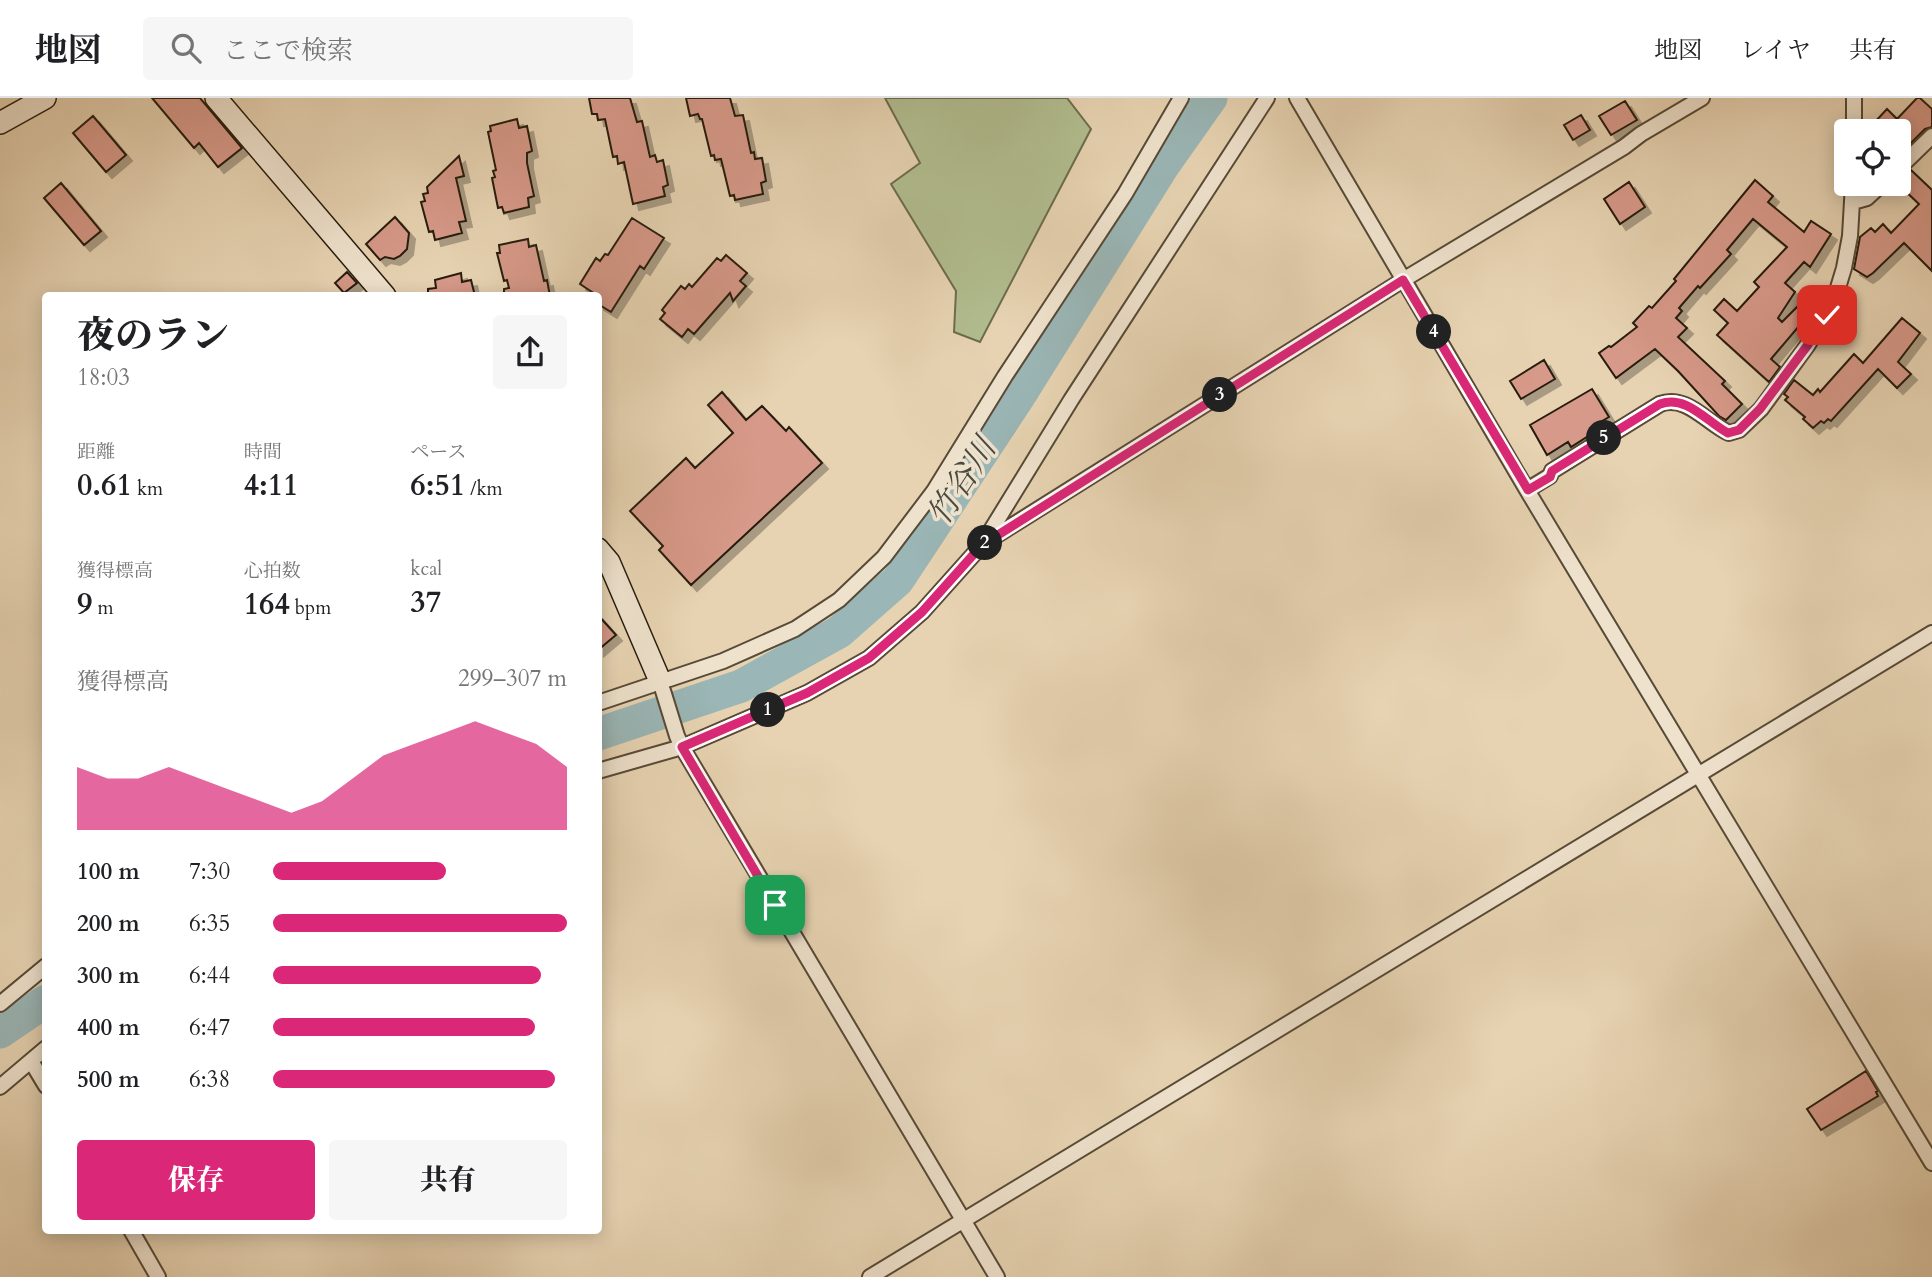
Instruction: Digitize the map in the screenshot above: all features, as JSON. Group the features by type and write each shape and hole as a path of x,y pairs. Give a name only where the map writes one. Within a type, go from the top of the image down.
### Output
{"street":[{"path":"0,123 45,98"},
{"path":"216,98 382,292"},
{"path":"602,702 662,686 795,629 839,600 884,557 934,491 1125,194 1181,98"},
{"path":"602,770 807,693 869,658 922,612 982,545 1071,400 1267,98"},
{"path":"1297,98 1528,490 1932,1163"},
{"path":"982,545 1403,280 1702,98"},
{"path":"1854,98 1854,119"},
{"path":"1911,156 1932,136"},
{"path":"1528,490 1550,477 1552,471 1669,400 1684,403 1728,433 1739,430 1760,409 1807,346 1834,301 1850,236 1853,196"},
{"path":"1853,202 1869,196"},
{"path":"602,554 609,562 662,686 679,741 997,1277"},
{"path":"870,1277 1932,633"},
{"path":"0,1004 42,969"},
{"path":"0,1087 42,1051"},
{"path":"31,1061 42,1079"},
{"path":"133,1234 158,1277"}],"green space":[{"path":"885,98 1067,98 1091,129 980,342 954,332 956,291 891,184 920,163"}],"building":[{"path":"152,98 200,98 242,148 218,167 199,143 194,148"},
{"path":"589,98 630,98 637,122 642,121 650,157 655,155 657,162 663,160 668,185 663,187 665,196 633,204 624,162 618,164 617,156 613,157 605,119 598,120 597,114 592,114"},
{"path":"686,98 730,98 735,116 743,115 751,153 754,152 755,159 762,158 766,181 761,183 763,194 735,200 734,195 730,196 721,159 715,160 714,155 711,156 702,119 698,114 690,116"},
{"path":"1917,98 1932,109 1932,127 1925,129 1911,143 1911,119 1897,119"},
{"path":"1625,101 1637,120 1611,135 1599,116"},
{"path":"1887,109 1897,119 1878,119"},
{"path":"1581,115 1590,130 1573,140 1564,125"},
{"path":"93,116 126,155 106,172 73,133"},
{"path":"517,119 519,128 527,126 532,151 527,153 527,163 534,196 528,198 529,207 504,213 502,207 498,208 492,178 495,177 493,171 496,170 488,132 491,131 490,126"},
{"path":"459,156 464,176 456,178 466,221 459,222 462,233 435,240 433,231 429,232 421,202 425,201 423,194 428,193 427,187"},
{"path":"1911,170 1932,190 1932,271 1904,243 1867,277 1854,269 1860,237 1871,228 1875,232 1883,224 1891,233 1919,204 1911,196"},
{"path":"1755,180 1773,196 1768,202 1804,232 1811,221 1831,234 1810,267 1804,262 1785,283 1795,292 1778,318 1782,322 1798,306 1810,317 1771,359 1780,367 1769,382 1717,335 1728,323 1714,310 1724,299 1737,311 1759,287 1754,282 1787,247 1753,219 1727,250 1731,254 1679,308 1682,311 1676,318 1687,328 1678,337 1725,381 1722,384 1742,404 1726,420 1719,416 1655,349 1616,378 1599,353 1637,327 1633,323 1649,306 1652,308 1676,281 1674,279"},
{"path":"1629,182 1645,207 1620,224 1604,199"},
{"path":"61,183 101,231 84,245 44,198"},
{"path":"395,217 409,233 407,249 394,259 385,257 380,260 366,244"},
{"path":"632,218 664,238 644,269 640,266 611,312 602,306 602,292 592,292 580,284 596,258 600,261 605,254 608,255"},
{"path":"528,239 529,247 536,245 549,292 504,292 504,289 509,288 507,280 504,281 497,253 500,253 499,245"},
{"path":"726,255 747,273 740,281 746,286 733,301 730,293 694,334 688,329 682,337 660,319 665,313 662,310 681,286 685,289 689,284 692,287 717,258 721,261"},
{"path":"347,272 357,283 343,292 335,283"},
{"path":"461,273 462,282 471,280 474,292 428,292 428,289 436,288 435,280"},
{"path":"1902,318 1920,333 1898,362 1911,374 1897,388 1878,369 1831,421 1821,421 1813,428 1803,419 1805,417 1785,400 1788,397 1784,394 1794,380 1813,395 1818,389 1820,392 1854,354 1863,363"},
{"path":"1544,360 1555,379 1521,399 1510,381"},
{"path":"1592,389 1609,417 1590,428 1593,433 1571,447 1568,442 1547,455 1530,425"},
{"path":"722,392 746,420 762,406 786,431 789,427 822,463 691,585 659,550 663,546 630,511 686,458 695,468 733,433 708,405"},
{"path":"602,619 616,635 602,647"},
{"path":"1866,1071 1878,1091 1878,1096 1821,1130 1807,1109"}],"waterway":[{"name":"竹谷川","path":"602,733 741,686 839,632 898,580 1018,398 1163,166 1211,98"},
{"name":"竹谷川","path":"0,1032 42,1004"}],"route":[{"path":"775,905 682,747 807,693 869,658 922,612 982,545 1403,280 1528,490 1550,477 1552,471 1669,400 1684,403 1728,433 1739,430 1760,409 1827,315"}]}
